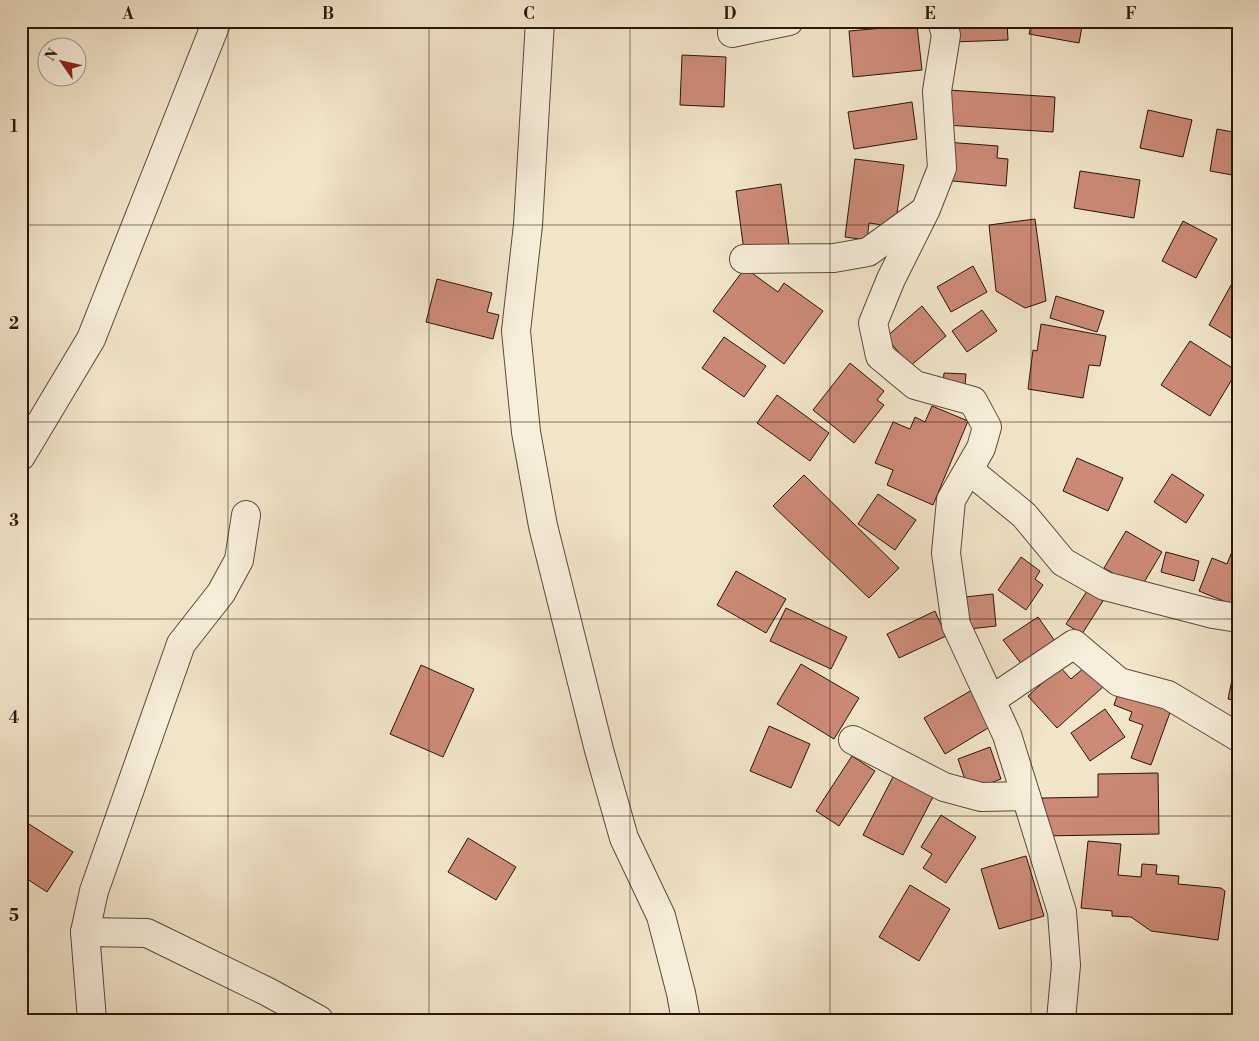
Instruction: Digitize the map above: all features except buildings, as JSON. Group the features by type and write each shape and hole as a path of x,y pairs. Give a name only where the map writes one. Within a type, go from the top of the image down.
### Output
{"street":[{"path":"21,456 91,339 217,21"},
{"path":"540,21 528,225 516,331 526,432 543,526 594,732 624,838 661,916 686,1020"},
{"path":"732,34 789,21"},
{"path":"942,21 946,35 937,91 942,168 926,209 891,279 874,323 880,356 914,385 974,401 987,427 981,448 951,500 946,553 956,625 1007,735 1062,912 1066,965 1061,1020"},
{"path":"744,259 834,258 868,252 926,209"},
{"path":"968,470 1024,514 1063,562 1105,586 1214,614 1238,618"},
{"path":"92,1020 86,932 94,891 181,644 221,593 238,560 246,515"},
{"path":"991,700 1074,644 1119,682 1168,695 1238,737"},
{"path":"853,740 944,787 980,797 1026,796"},
{"path":"86,932 147,933 268,992 319,1020"}]}
